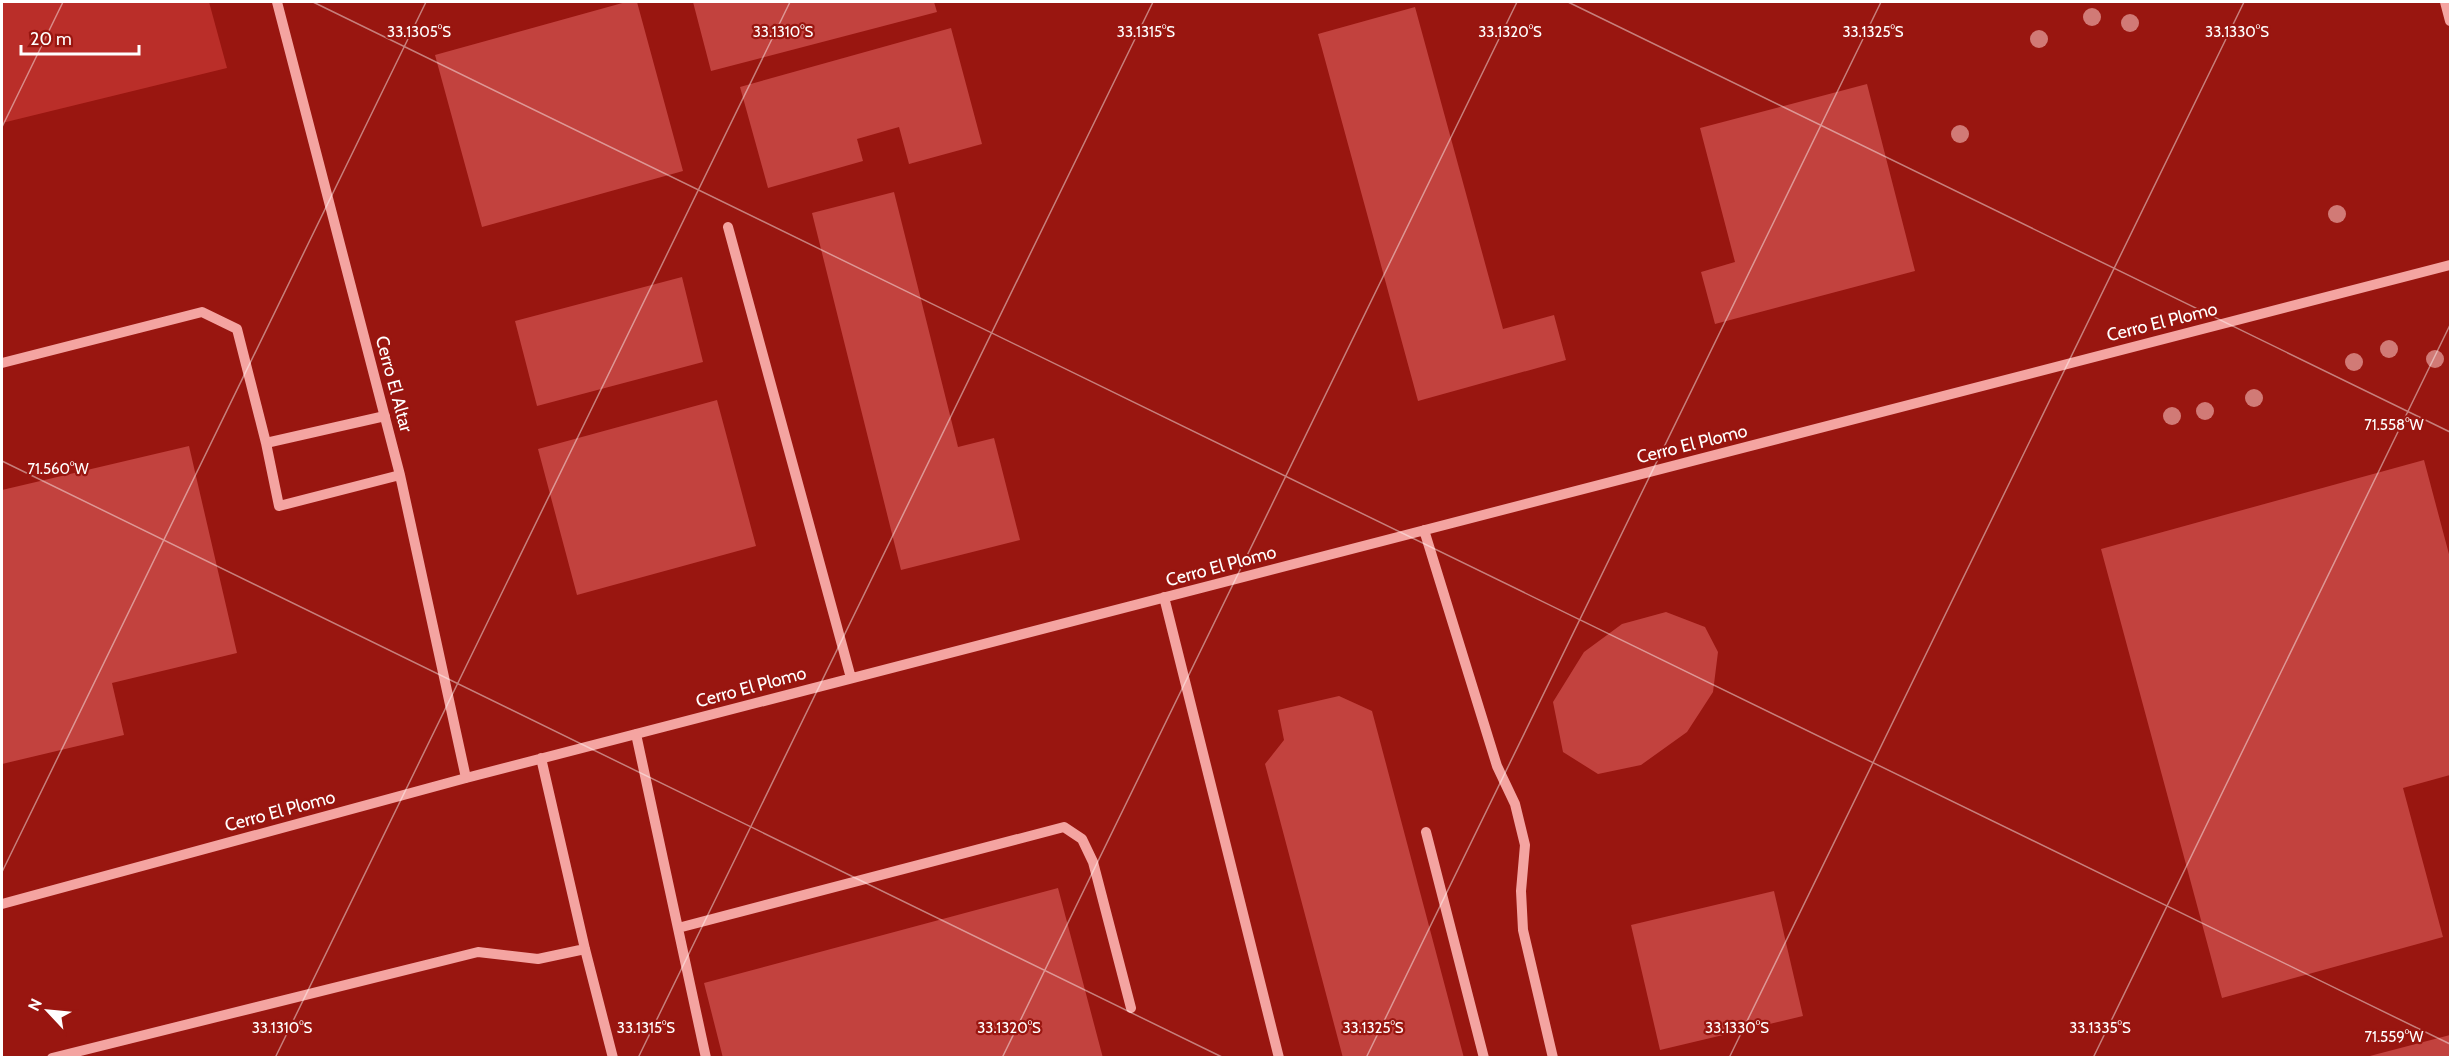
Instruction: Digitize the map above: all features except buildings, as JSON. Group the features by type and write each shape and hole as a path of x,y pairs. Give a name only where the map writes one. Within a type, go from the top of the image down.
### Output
{"street":[{"name":"Cerro El Altar","path":"277,2 400,474 466,778"},
{"path":"2445,2 2451,21"},
{"path":"728,227 851,678"},
{"name":"Cerro El Plomo","path":"2,904 542,758 2451,265"},
{"path":"2,363 202,312 237,329 266,443 279,506 400,474"},
{"path":"266,443 385,416"},
{"path":"1424,530 1497,766 1518,815 1525,845 1521,891 1523,930 1554,1058"},
{"path":"1164,597 1279,1058"},
{"path":"636,734 706,1058"},
{"path":"542,758 585,949 613,1058"},
{"path":"678,928 1064,827 1082,839 1093,862 1131,1008"},
{"path":"1426,832 1484,1058"},
{"path":"52,1058 478,952 538,959 585,949"}],"shaded area":[{"path":"2,2 209,2 227,68 2,123"}]}
